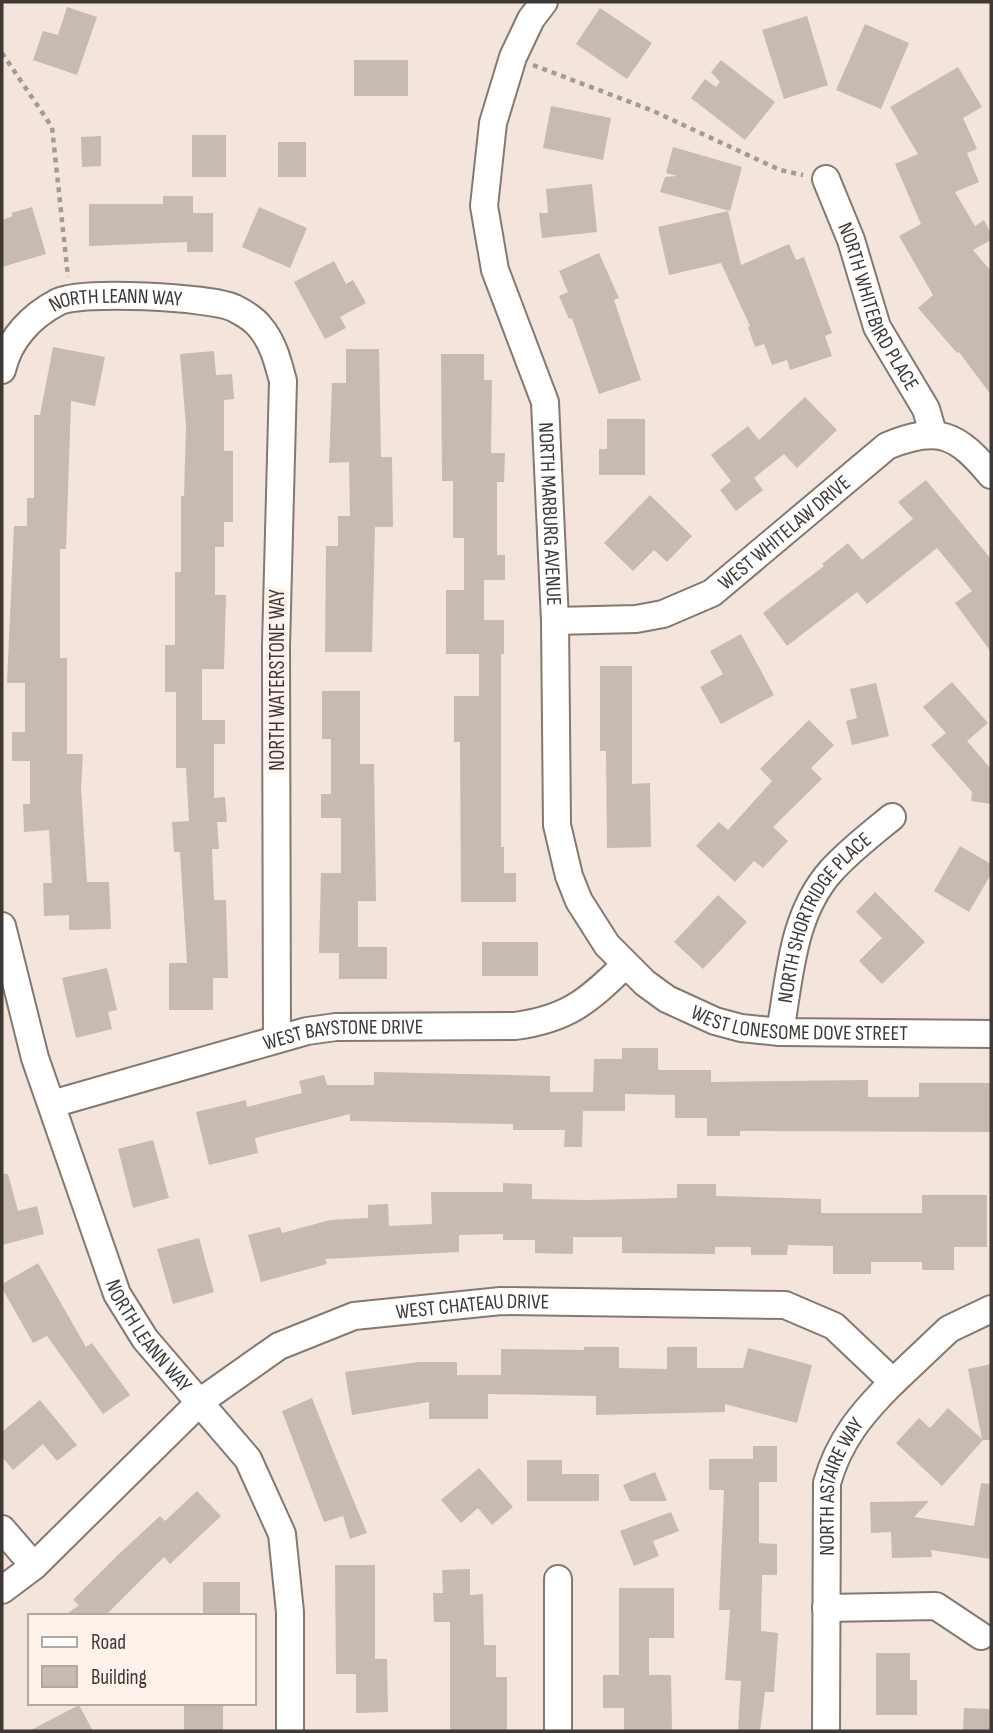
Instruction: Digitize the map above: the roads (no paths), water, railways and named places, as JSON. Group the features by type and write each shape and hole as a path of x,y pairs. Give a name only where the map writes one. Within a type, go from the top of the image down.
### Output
{"street":[{"name":"NORTH MARBURG AVENUE","path":"544,2 531,19 513,57 493,123 485,206 495,270 545,402 555,621 555,798 561,851 579,901 607,945 625,965"},
{"name":"NORTH WHITEBIRD PLACE","path":"826,179 851,240 877,327 926,409 933,433"},
{"name":"NORTH LEANN WAY","path":"2,370 23,325 60,300 90,295 201,300 233,308 260,326"},
{"name":"NORTH WATERSTONE WAY","path":"260,326 276,354 283,381 276,646 277,1039"},
{"name":"WEST WHITELAW DRIVE","path":"555,621 636,619 689,605 734,578 887,446 908,437 933,433"},
{"path":"933,433 956,439 991,475"},
{"name":"NORTH SHORTRIDGE PLACE","path":"780,1032 795,942 815,892 840,861 891,817"},
{"name":"NORTH LEANN WAY","path":"2,926 28,1032 117,1294 145,1339 201,1401 248,1459 282,1534 290,1612 290,1731"},
{"name":"WEST BAYSTONE DRIVE","path":"52,1104 277,1039 336,1027 515,1026 544,1022 569,1013 591,998 625,965"},
{"name":"WEST LONESOME DOVE STREET","path":"625,965 656,991 691,1011 741,1028 780,1032 991,1034"},
{"name":"WEST CHATEAU DRIVE","path":"2,1590 34,1566 201,1401 279,1346 354,1316 501,1301 785,1305 834,1326 893,1382"},
{"path":"893,1382 949,1329 991,1310"},
{"name":"NORTH ASTAIRE WAY","path":"826,1731 827,1483 834,1457 846,1433 893,1382"},
{"path":"2,1529 34,1566"},
{"path":"558,1579 558,1731"},
{"path":"825,1608 936,1606 981,1636"}]}
